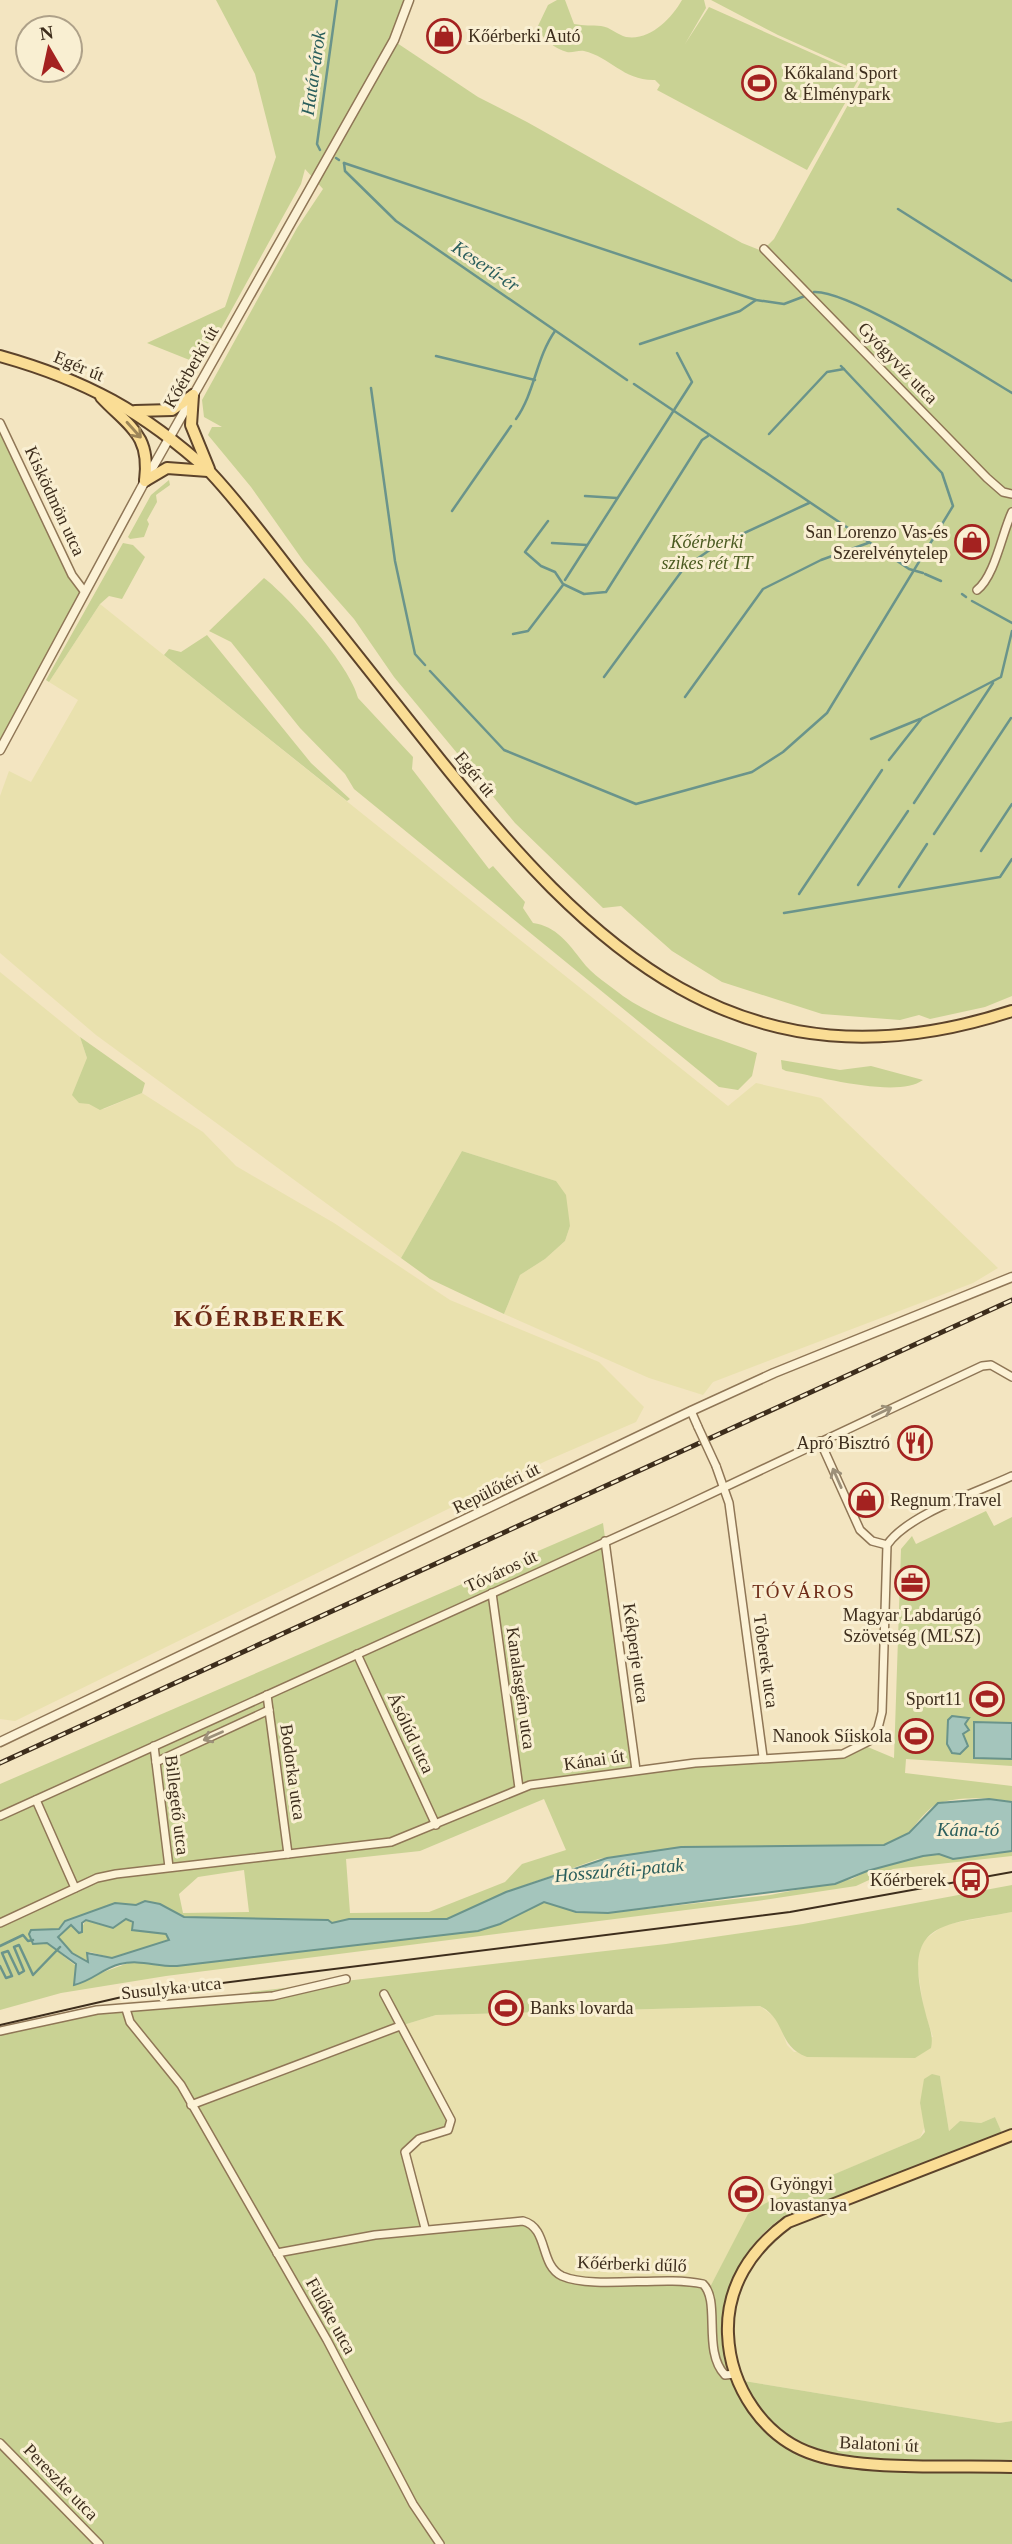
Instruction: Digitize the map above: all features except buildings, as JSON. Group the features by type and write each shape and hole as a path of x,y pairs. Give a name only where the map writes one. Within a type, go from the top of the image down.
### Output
{"main road":[{"name":"Egér út","path":"0,356 60,376 134,411 210,471 499,832 562,900 643,966 726,1010 772,1024 827,1035 916,1034 965,1025 1012,1011"},
{"path":"96,391 138,433 146,456 145,481"},
{"path":"134,411 172,410 193,395"},
{"path":"145,481 167,468 210,471 191,425 193,395"},
{"name":"Balatoni út","path":"1012,2135 813,2210 773,2233 745,2267 731,2300 729,2350 735,2374 748,2401 769,2427 814,2454 852,2462 1012,2467"}],"street":[{"name":"Kőérberki út","path":"0,750 145,481 394,40 409,0"},
{"name":"Gyógyvíz utca","path":"764,249 815,298 995,486 1012,494"},
{"name":"Kisködmön utca","path":"0,423 72,575 84,591"},
{"path":"977,590 996,557 1000,537 1012,512"},
{"name":"Repülőtéri út","path":"0,1742 691,1411 774,1373 1012,1277"},
{"name":"Tóváros út","path":"0,1816 492,1593 982,1366 991,1365 1012,1377"},
{"name":"Tóberek utca","path":"691,1411 724,1485 763,1757"},
{"path":"820,1441 860,1530 872,1541 887,1545 898,1532 915,1522 1012,1476"},
{"name":"Kékperje utca","path":"605,1541 636,1770"},
{"name":"Kánai út","path":"0,1923 75,1888 116,1874 391,1842 519,1788 636,1770 763,1757 843,1754 863,1745 874,1735 882,1712 887,1545"},
{"name":"Kanalasgém utca","path":"492,1593 519,1788"},
{"name":"Ásólúd utca","path":"357,1654 436,1825"},
{"name":"Bodorka utca","path":"267,1695 288,1854"},
{"path":"156,1762 269,1710"},
{"name":"Billegető utca","path":"154,1746 169,1867"},
{"path":"36,1800 75,1888"},
{"name":"Susulyka utca","path":"0,2031 97,2010 289,1993 346,1979"},
{"path":"384,1994 433,2083 452,2124 443,2133 419,2139 405,2152 425,2228"},
{"name":"Fülőke utca","path":"126,2009 130,2022 181,2085 323,2333 408,2494 440,2544"},
{"path":"191,2105 400,2026"},
{"name":"Kőérberki dűlő","path":"277,2253 425,2228 523,2221 536,2228 550,2264 560,2275 599,2280 703,2284 710,2295 711,2340 718,2365 725,2375 735,2374"},
{"name":"Pereszke utca","path":"0,2443 99,2544"}],"shaded area":[{"path":"100,604 728,1106 756,1083 821,1098 998,1268 973,1283 713,1382 703,1395 649,1378 504,1314 520,1275 545,1259 565,1241 570,1226 556,1181 462,1151 401,1258 96,1035 0,953 0,796 9,771 31,782 78,700 49,682"},
{"path":"0,972 80,1037 87,1058 89,1103 104,1109 142,1093 203,1132 236,1166 334,1223 450,1300 599,1362 644,1407 636,1422 546,1461 15,1721 0,1719"},
{"path":"1012,1912 1012,2131 1002,2133 995,2117 981,2123 960,2121 949,2131 940,2076 920,2103 925,2126 920,2138 767,2203 749,2214 709,2289 570,2278 425,2228 405,2158 400,2026 436,2015 760,2006 778,2020 787,2045 794,2052 933,2037 924,2011 918,1971 917,1956 922,1942 944,1925"},
{"path":"1012,2135 1012,2421 999,2423 738,2380 732,2364 731,2300 773,2233"}],"green space":[{"name":"Kőérberki szikes rét TT","path":"216,0 409,0 394,41 478,97 742,243 767,253 764,249 774,239 865,74 778,35 711,0 1012,0 1012,996 985,1007 930,1019 919,1015 900,1020 822,1014 722,982 672,951 621,906 603,908 515,823 394,677 354,619 304,562 251,487 208,435 212,427 222,427 204,417 202,400 297,228 323,189 305,169 301,184 221,329 192,361 147,343 225,307 276,157 255,74"},
{"name":"Kőkaland Sport & Élménypark","path":"557,0 565,0 574,24 604,27 626,37 635,37 643,36 659,27 682,0 704,0 706,8 685,44 709,7 861,75 807,170 657,90 660,85 655,80 634,77 593,54 582,51 567,52 554,46 537,28 548,5"},
{"path":"0,423 84,591 0,750"},
{"path":"169,480 170,485 156,495 157,502 147,520 149,524 144,537 130,539 128,537 151,495"},
{"path":"123,543 133,545 145,557 122,599 109,596 100,604 49,682 46,680"},
{"path":"264,578 289,601 332,652 358,698 413,757 412,769 489,869 493,866 525,902 523,908 533,923 555,932 591,971 638,1006 757,1053 752,1076 738,1090 719,1087 354,789 345,774 300,728 231,642 209,631"},
{"path":"207,635 311,763 350,799 347,801 164,655 169,649 181,652"},
{"path":"80,1037 145,1083 142,1093 100,1110 89,1104 79,1103 72,1095 87,1058"},
{"path":"781,1060 840,1070 871,1066 923,1080 911,1085 877,1087 786,1071 782,1069"},
{"path":"462,1151 556,1181 566,1195 570,1226 565,1241 545,1259 520,1275 504,1314 430,1279 401,1258"},
{"path":"986,1511 994,1526 1012,1517 1012,1766 906,1759 905,1773 1012,1786 1012,1802 970,1798 938,1804 900,1839 884,1845 681,1847 598,1859 506,1892 447,1919 350,1919 332,1923 328,1920 184,1917 160,1904 145,1901 59,1929 31,1930 29,1934 33,1944 47,1943 76,1966 98,1974 131,1962 177,1966 478,1931 500,1924 544,1902 576,1912 608,1913 770,1895 852,1879 867,1871 923,1856 939,1854 953,1859 1012,1851 1012,1856 893,1869 856,1886 757,1901 166,1976 61,1993 0,2010 0,1784 603,1523 636,1770 830,1756 863,1745 894,1758 901,1549 912,1536 916,1544","holes":["544,1799 566,1850 522,1864 505,1882 429,1912 350,1913 346,1859 420,1851","244,1870 249,1912 183,1913 179,1894 198,1877"]},
{"path":"1012,1885 1012,1912 946,1926 932,1933 923,1944 919,1960 919,1981 932,2043 931,2048 915,2058 807,2057 791,2046 775,2018 760,2006 436,2015 400,2026 451,2124 405,2152 425,2228 531,2223 550,2264 570,2278 693,2282 709,2289 748,2214 766,2203 920,2138 925,2132 920,2103 924,2079 932,2074 940,2076 949,2131 960,2121 981,2123 995,2117 1002,2133 780,2219 763,2234 738,2267 731,2286 724,2326 727,2370 723,2373 738,2380 999,2423 1012,2421 1012,2544 0,2544 0,2031 71,2014 250,1996 250,1992 666,1944 803,1924"},
{"path":"126,1919 140,1929 166,1934 169,1940 112,1958 90,1952 87,1953 88,1962 72,1953 58,1937 71,1925 81,1929 86,1920 104,1926"}],"water":[{"path":"952,1716 969,1718 965,1724 969,1730 963,1734 968,1746 960,1754 952,1753 947,1744 948,1720"},
{"path":"974,1722 1012,1723 1012,1759 974,1758"},
{"name":"Kána-tó","path":"989,1799 1012,1802 1012,1851 953,1859 939,1854 923,1856 867,1871 835,1884 608,1913 576,1912 544,1902 500,1924 478,1931 177,1966 127,1963 113,1966 74,1985 76,1964 47,1943 33,1944 29,1934 31,1930 59,1929 65,1921 115,1903 136,1905 145,1901 160,1904 184,1917 328,1920 332,1923 349,1919 447,1919 506,1892 607,1858 681,1847 884,1845 909,1833 938,1803","holes":["126,1919 133,1922 132,1930 166,1934 169,1940 112,1958 87,1953 88,1962 72,1953 58,1937 71,1925 79,1933 82,1932 82,1923 86,1920 113,1928"]}],"waterway":[{"name":"Határ-árok","path":"320,150 317,144 337,0"},
{"path":"344,163 756,300 784,304 805,296"},
{"name":"Keserű-ér","path":"344,163 345,171 396,221 627,380"},
{"path":"898,209 1012,281"},
{"path":"814,292 831,295 883,317 1012,393"},
{"path":"640,344 740,311 756,300"},
{"path":"516,419 555,331"},
{"path":"565,580 692,382 677,353"},
{"path":"436,356 535,380"},
{"path":"430,671 504,750 636,804 752,772 783,752 827,713 953,506 942,473 841,366"},
{"path":"769,434 827,372 844,369"},
{"name":"Keserű-ér","path":"634,384 909,569 923,573"},
{"path":"371,388 395,561 415,654 425,665"},
{"path":"452,511 511,426"},
{"path":"548,521 525,552 541,566 555,572 563,584 584,594 606,592 702,440 708,436"},
{"path":"585,496 617,498"},
{"path":"604,677 684,568 714,547 809,503"},
{"path":"552,543 587,545"},
{"path":"685,697 763,589 821,560 868,543"},
{"name":"Keserű-ér","path":"925,574 941,581"},
{"path":"513,634 528,631 563,585"},
{"name":"Keserű-ér","path":"962,594 966,597"},
{"name":"Keserű-ér","path":"972,601 1012,623"},
{"path":"889,760 922,718 1001,677 1012,631"},
{"path":"914,803 993,683"},
{"path":"934,834 1011,718"},
{"path":"871,739 920,719"},
{"path":"799,894 882,770"},
{"path":"981,851 1012,804"},
{"path":"858,885 908,811"},
{"path":"899,887 927,844"},
{"path":"784,913 1000,877 1012,859"},
{"name":"Hosszúréti-patak","path":"0,1946 23,1935 28,1941 33,1940"},
{"path":"0,1966 6,1978 12,1976 2,1953 8,1951 19,1974 24,1971 14,1947 19,1945 33,1975 60,1947"}],"tram line":[{"path":"0,2025 135,1994 790,1912 1012,1872"}],"railway":[{"path":"0,1763 1012,1300"}],"place":[{"name":"Kőérberki Autó","path":"444,36"},
{"name":"Kőkaland Sport & Élménypark","path":"759,83"},
{"name":"San Lorenzo Vas-és Szerelvénytelep","path":"972,542"},
{"name":"Apró Bisztró","path":"915,1443"},
{"name":"Regnum Travel","path":"866,1500"},
{"name":"Magyar Labdarúgó Szövetség (MLSZ)","path":"912,1583"},
{"name":"Sport11","path":"987,1699"},
{"name":"Nanook Síiskola","path":"916,1736"},
{"name":"Kőérberek","path":"971,1880"},
{"name":"Banks lovarda","path":"506,2008"},
{"name":"Gyöngyi lovastanya","path":"746,2194"}],"district":[{"name":"KŐÉRBEREK","path":"260,1318"},
{"name":"TÓVÁROS","path":"804,1591"}]}
